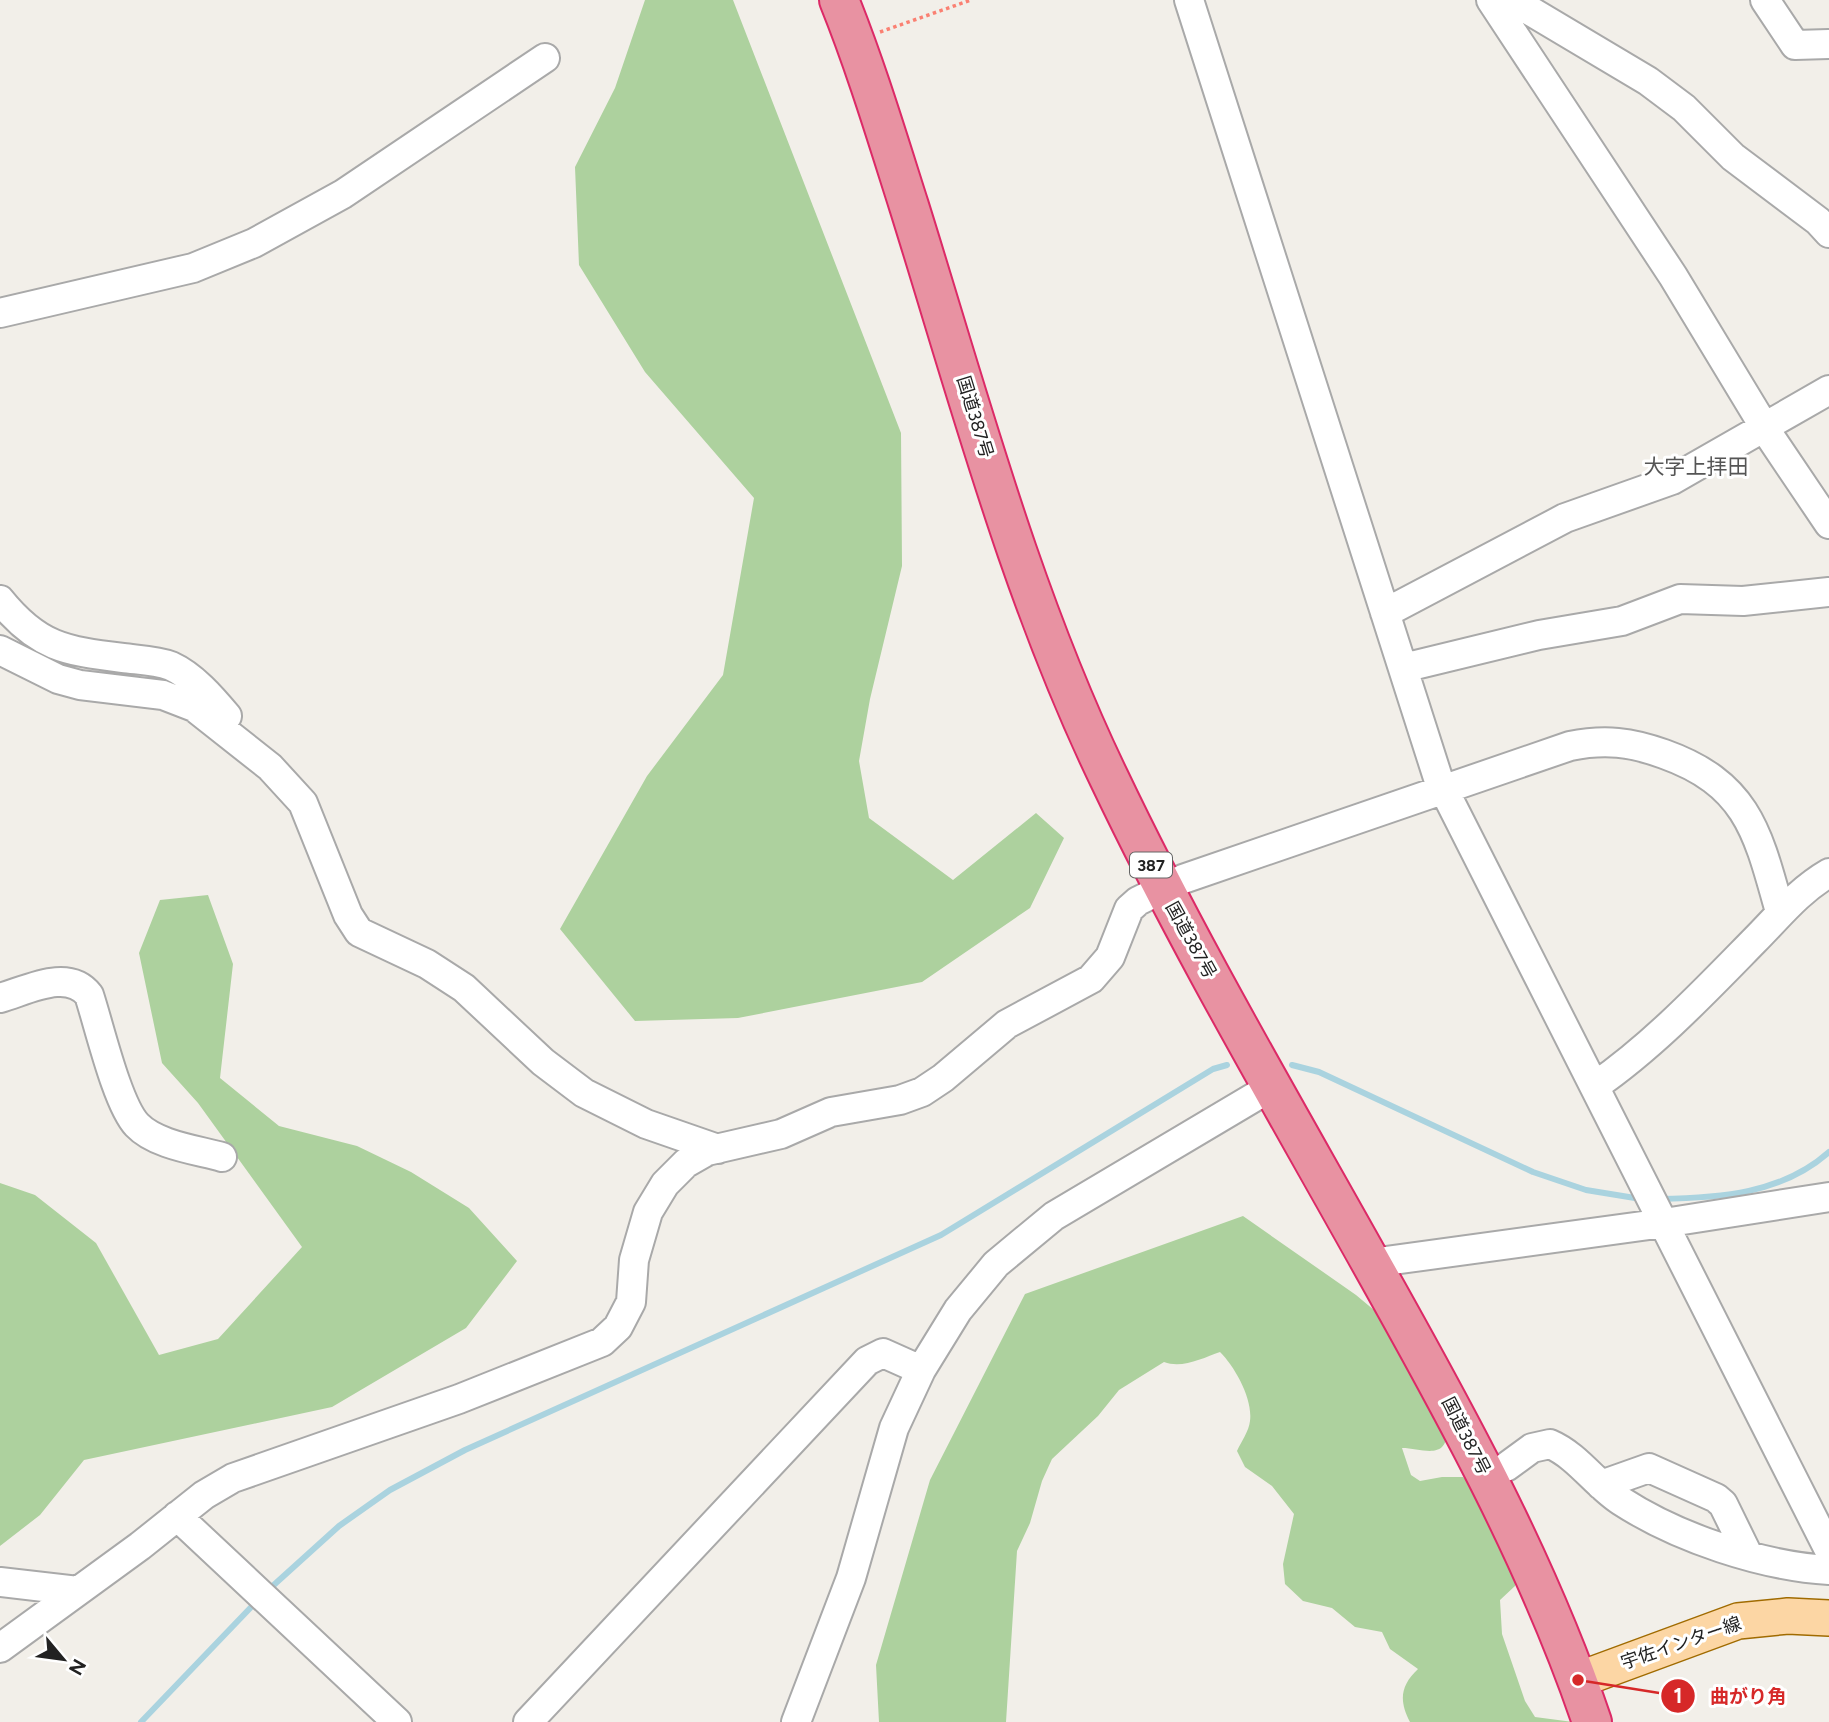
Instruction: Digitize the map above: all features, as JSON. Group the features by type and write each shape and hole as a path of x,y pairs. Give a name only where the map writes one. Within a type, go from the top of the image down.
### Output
{"highway":[{"name":"国道387号","path":"839,0 855,40 1015,544 1045,628 1089,736 1163,888 1478,1457 1578,1680 1592,1722"}],"main road":[{"name":"宇佐インター線","path":"1578,1680 1738,1621 1772,1616 1829,1618"}],"street":[{"path":"1189,0 1444,790 1829,1550"},
{"path":"1490,0 1673,276 1766,428 1820,493 1829,524"},
{"path":"1512,0 1648,81 1684,108 1733,157 1818,220 1829,233"},
{"path":"1765,0 1795,45 1829,44"},
{"path":"0,313 193,268 254,243 343,194 545,58"},
{"path":"1385,613 1543,528 1672,480 1829,390"},
{"path":"1403,668 1539,635 1622,621 1680,599 1743,601 1829,592"},
{"path":"0,600 18,622 52,645 97,655 152,661 182,672 223,711 297,796 312,819 348,915 359,932 427,964 464,988 543,1062 584,1093 646,1124 718,1149"},
{"path":"0,650 80,685 163,695 194,707 270,767"},
{"path":"0,1647 204,1495 233,1478 459,1399 603,1342 618,1327 631,1302 634,1260 642,1230 661,1190 686,1163 718,1149 781,1134 831,1112 900,1100 922,1092 943,1078 1007,1024 1091,979 1110,957 1129,909 1163,888 1591,742 1636,743 1690,763 1721,782 1756,833 1780,912"},
{"path":"1595,1086 1645,1045 1800,891 1829,873"},
{"path":"0,998 62,981 83,986 89,995 126,1109 138,1126 156,1137 222,1157"},
{"path":"796,1722 851,1578 894,1428 921,1370 976,1287 996,1264 1034,1230 1114,1178 1273,1086"},
{"path":"1371,1263 1664,1223 1829,1197"},
{"path":"528,1722 867,1361 883,1353 921,1370"},
{"path":"1506,1467 1532,1448 1550,1444 1565,1453 1619,1500 1662,1523 1787,1567 1829,1570"},
{"path":"1601,1485 1649,1468 1716,1497 1723,1504 1748,1555"},
{"path":"177,1516 397,1722"},
{"path":"0,1582 78,1591"}],"path":[{"path":"855,40 971,0"}],"green space":[{"path":"645,0 733,0 901,433 902,566 870,699 859,761 869,818 953,880 1036,813 1064,838 1030,908 922,982 738,1018 635,1021 560,929 647,776 723,675 754,498 645,372 579,265 575,167 615,88"},
{"path":"208,895 233,964 220,1078 279,1126 357,1146 411,1172 469,1208 517,1261 466,1328 332,1407 84,1460 40,1515 0,1546 0,1183 35,1195 96,1243 159,1355 218,1339 302,1247 198,1103 162,1063 139,953 160,900"},
{"path":"1243,1216 1356,1295 1405,1336 1447,1432 1446,1441 1437,1450 1402,1448 1411,1475 1420,1481 1463,1477 1476,1490 1515,1578 1515,1586 1500,1600 1502,1634 1525,1701 1535,1717 1573,1722 1410,1722 1404,1707 1403,1694 1418,1669 1390,1649 1382,1632 1355,1627 1332,1608 1303,1601 1285,1584 1283,1564 1294,1514 1272,1486 1245,1467 1237,1451 1249,1425 1249,1403 1237,1375 1220,1352 1185,1363 1164,1362 1119,1390 1098,1416 1052,1459 1042,1481 1030,1523 1017,1551 1006,1722 879,1722 876,1665 930,1480 1025,1294"}],"waterway":[{"path":"266,1592 339,1526 390,1490 465,1450 941,1235 1213,1069 1227,1065"},
{"path":"1292,1065 1319,1072 1533,1172 1586,1190 1641,1199"},
{"path":"1659,1199 1749,1191 1791,1177 1829,1152"},
{"path":"141,1722 256,1602"}],"place":[{"name":"曲がり角","path":"1578,1680"}],"district":[{"name":"大字上拝田","path":"1696,466"}]}
